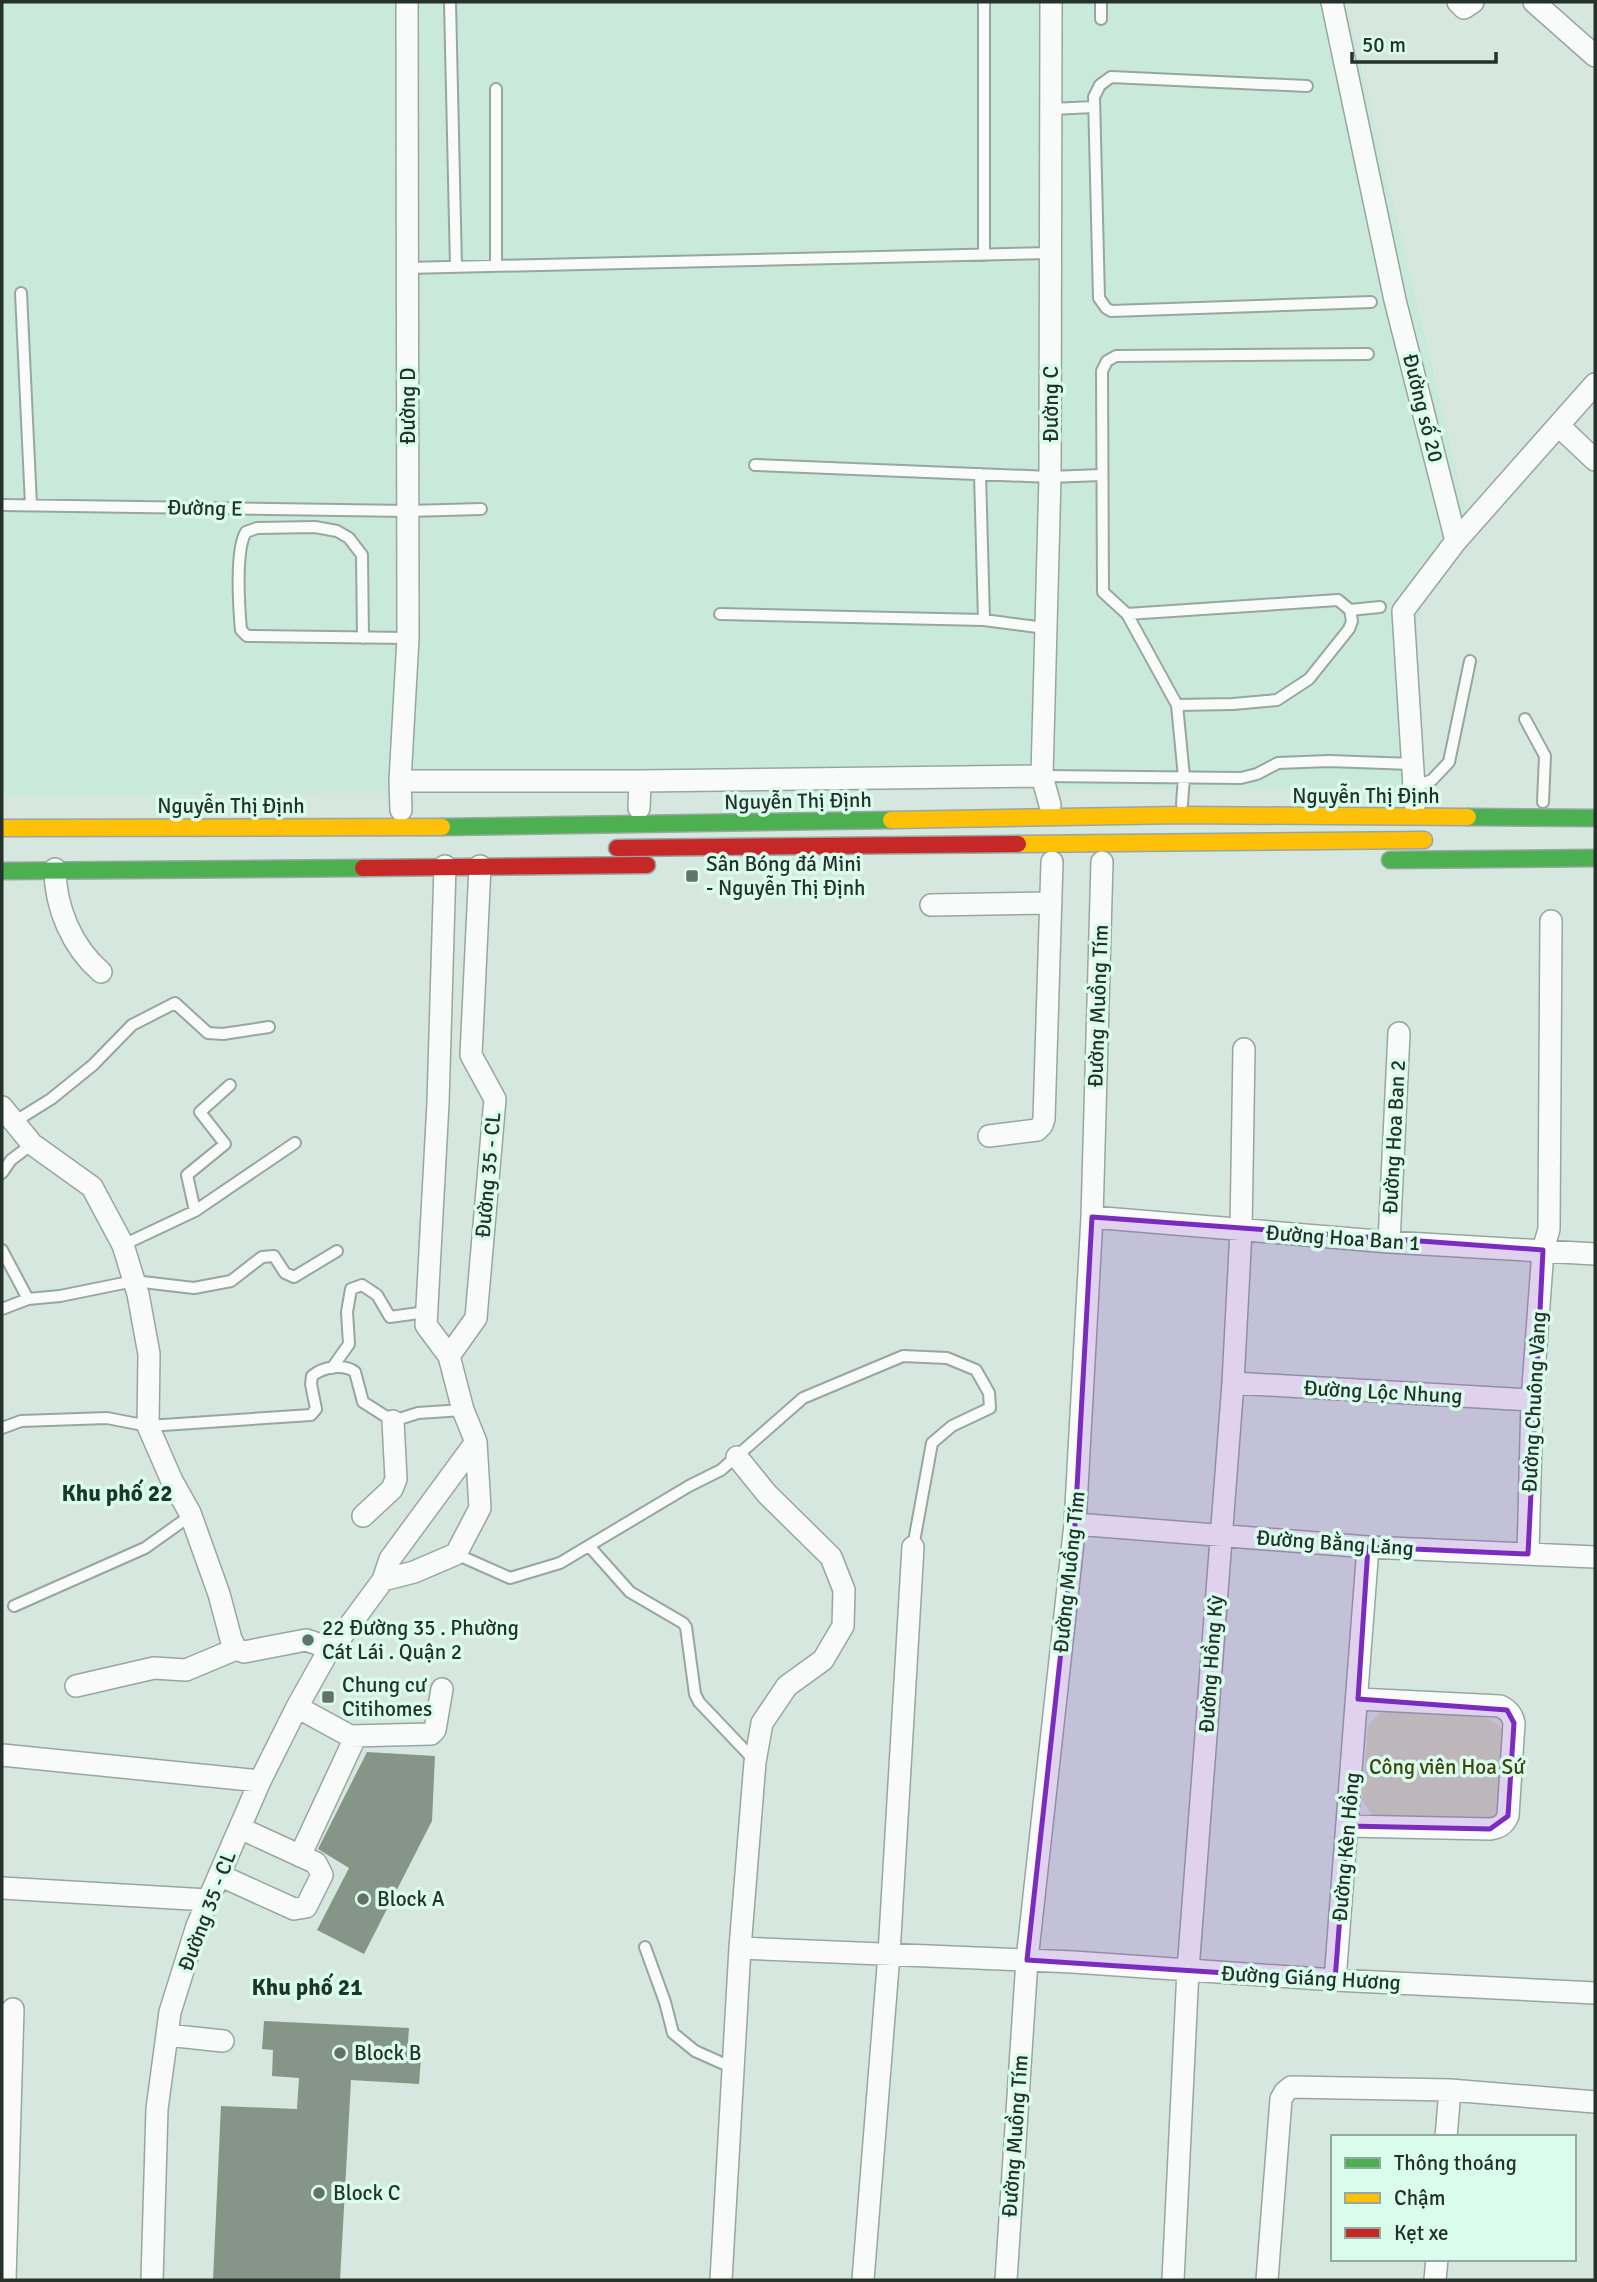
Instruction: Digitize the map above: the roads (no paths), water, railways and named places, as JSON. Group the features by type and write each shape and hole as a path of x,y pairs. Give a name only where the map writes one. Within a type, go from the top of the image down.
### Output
{"main road":[{"name":"Nguyễn Thị Định","path":"613,808 1103,811 1414,802 1550,802"},
{"name":"Nguyễn Thị Định","path":"1414,802 1595,818"},
{"path":"480,845 482,809"},
{"name":"Nguyễn Thị Định","path":"2,871 445,866 480,845 1051,811"},
{"path":"1051,811 1051,857"},
{"path":"1102,857 1103,811"},
{"name":"Nguyễn Thị Định","path":"2,828 445,818 480,845 662,865"},
{"path":"445,818 445,866"},
{"name":"Nguyễn Thị Định","path":"606,848 1102,857 1445,840"},
{"path":"1376,860 1595,858"}],"street":[{"name":"Đường D","path":"400,810 408,638 407,2"},
{"name":"Đường C","path":"1051,2 1051,477 1042,775 1051,811"},
{"name":"Đường số 20","path":"1332,2 1395,300 1456,541"},
{"path":"1458,2 1464,8 1473,2"},
{"path":"1534,2 1595,56"},
{"path":"1414,802 1403,611 1456,541 1595,384"},
{"path":"1559,426 1595,460"},
{"path":"400,781 640,781 1042,775"},
{"path":"639,808 640,781"},
{"name":"Đường 35 - CL","path":"449,1356 476,1318 495,1099 471,1055 480,845"},
{"path":"989,1136 1037,1130 1044,1119 1051,857"},
{"name":"Đường Muồng Tím","path":"1006,2280 1027,1960 1075,1524 1092,1217 1102,857"},
{"path":"383,1580 414,1572 456,1554 480,1508 476,1442 463,1410 449,1356 426,1325 438,1103 445,866"},
{"path":"55,869 55,888 61,911 81,950 101,972"},
{"path":"930,905 1051,903"},
{"name":"Đường Chuông Vàng","path":"1528,1554 1532,1400 1543,1250 1549,1229 1551,921"},
{"name":"Đường Hoa Ban 2","path":"1389,1242 1399,1033"},
{"name":"Đường Hồng Kỳ","path":"1173,2280 1188,1970 1233,1383 1241,1231 1244,1049"},
{"path":"8,1115 32,1144 92,1187 123,1245 134,1281 149,1353 148,1426 190,1516 236,1649 244,1652 306,1640 330,1648"},
{"name":"Đường Hoa Ban 1","path":"1092,1217 1389,1242 1595,1254"},
{"name":"Đường Lộc Nhung","path":"1233,1383 1532,1400"},
{"path":"363,1516 392,1489 396,1479 393,1422"},
{"name":"Đường 35 - CL","path":"152,2280 157,2109 170,2012 197,1926 260,1781 330,1648 383,1580 390,1559 476,1442"},
{"path":"720,2280 740,1948 755,1762 762,1723 787,1686 822,1660 844,1626 844,1590 831,1557 767,1494 737,1457"},
{"name":"Đường Bằng Lăng","path":"1075,1524 1368,1547 1595,1557"},
{"name":"Đường Kèn Hồng","path":"1335,1980 1368,1547"},
{"path":"863,2280 889,1954 913,1548"},
{"path":"76,1686 154,1668 186,1670 236,1649"},
{"path":"297,1707 350,1736 431,1734 435,1730 442,1689"},
{"path":"1347,1826 1490,1829 1504,1824 1507,1816 1514,1723 1507,1710 1500,1706 1358,1699"},
{"path":"300,1856 353,1742 350,1736"},
{"path":"2,1755 260,1781"},
{"path":"219,1875 294,1909 306,1907 322,1875 316,1863 240,1828"},
{"path":"2,1888 208,1900"},
{"name":"Đường Giáng Hương","path":"740,1948 1027,1960 1335,1980 1595,1993"},
{"path":"5,2280 13,2009"},
{"path":"167,2035 223,2041"},
{"path":"1268,2280 1281,2099 1284,2092 1291,2087 1450,2090 1595,2102"},
{"path":"1446,2135 1450,2090"},
{"path":"1435,2280 1437,2261"}],"lane":[{"path":"450,2 456,267"},
{"path":"984,2 984,255"},
{"path":"1101,2 1101,19"},
{"path":"1307,86 1111,77 1100,85 1096,90 1094,107 1099,298 1111,311 1371,302"},
{"path":"496,89 496,266"},
{"path":"1051,109 1094,107"},
{"path":"407,268 1051,253"},
{"path":"21,293 31,505"},
{"path":"1182,810 1184,777 1177,705 1127,614 1103,592 1102,371 1107,361 1116,356 1368,354"},
{"path":"755,465 1051,477 1101,475"},
{"path":"980,474 984,620"},
{"name":"Đường E","path":"2,505 481,509"},
{"path":"363,638 362,555 357,545 337,531 315,527 257,528 246,532 242,537 240,566 240,620 241,630 247,636 363,638 408,638"},
{"path":"1127,614 1338,600 1350,610 1352,621 1349,629 1309,679 1278,700 1177,705"},
{"path":"1350,610 1380,607"},
{"path":"720,614 984,620 1045,628"},
{"path":"1414,802 1449,762 1470,662"},
{"path":"1525,719 1545,756 1550,802"},
{"path":"1042,775 1241,778 1257,774 1278,763 1329,761 1412,764"},
{"path":"8,1115 51,1099 93,1065 132,1025 175,1003 208,1033 223,1034 270,1027"},
{"path":"195,1211 187,1175 225,1144 200,1112 230,1086"},
{"path":"123,1245 195,1211 295,1143"},
{"path":"2,1173 11,1160 32,1144"},
{"path":"2,1250 28,1299"},
{"path":"2,1309 28,1299 60,1296 134,1281 194,1288 230,1281 262,1257 274,1256 285,1273 294,1277 337,1251"},
{"path":"332,1368 349,1344 346,1312 351,1289 362,1285 377,1295 390,1317 426,1312"},
{"path":"456,1554 510,1578 560,1563 721,1470 803,1398 903,1356 947,1358 976,1370 989,1393 990,1408 952,1426 932,1443 913,1548"},
{"path":"2,1428 21,1421 107,1418 148,1426 311,1415 316,1409 312,1376 317,1371 343,1366 355,1371 363,1402 393,1422 418,1413 463,1410"},
{"path":"14,1606 145,1548 190,1516"},
{"path":"589,1546 630,1592 686,1627 695,1694 699,1702 755,1762"},
{"path":"645,1947 673,2033 695,2052 733,2068"}],"place":[{"name":"Sân Bóng đá Mini - Nguyễn Thị Định","path":"692,876"},
{"name":"22 Đường 35 . Phường Cát Lái . Quận 2","path":"308,1640"},
{"name":"Chung cư Citihomes","path":"328,1697"},
{"name":"Block A","path":"363,1899"},
{"name":"Block B","path":"340,2053"},
{"name":"Block C","path":"319,2193"}],"district":[{"name":"Khu phố 22","path":"117,1493"},
{"name":"Khu phố 21","path":"307,1987"}],"park label":[{"name":"Công viên Hoa Sứ","path":"1447,1767"}]}
